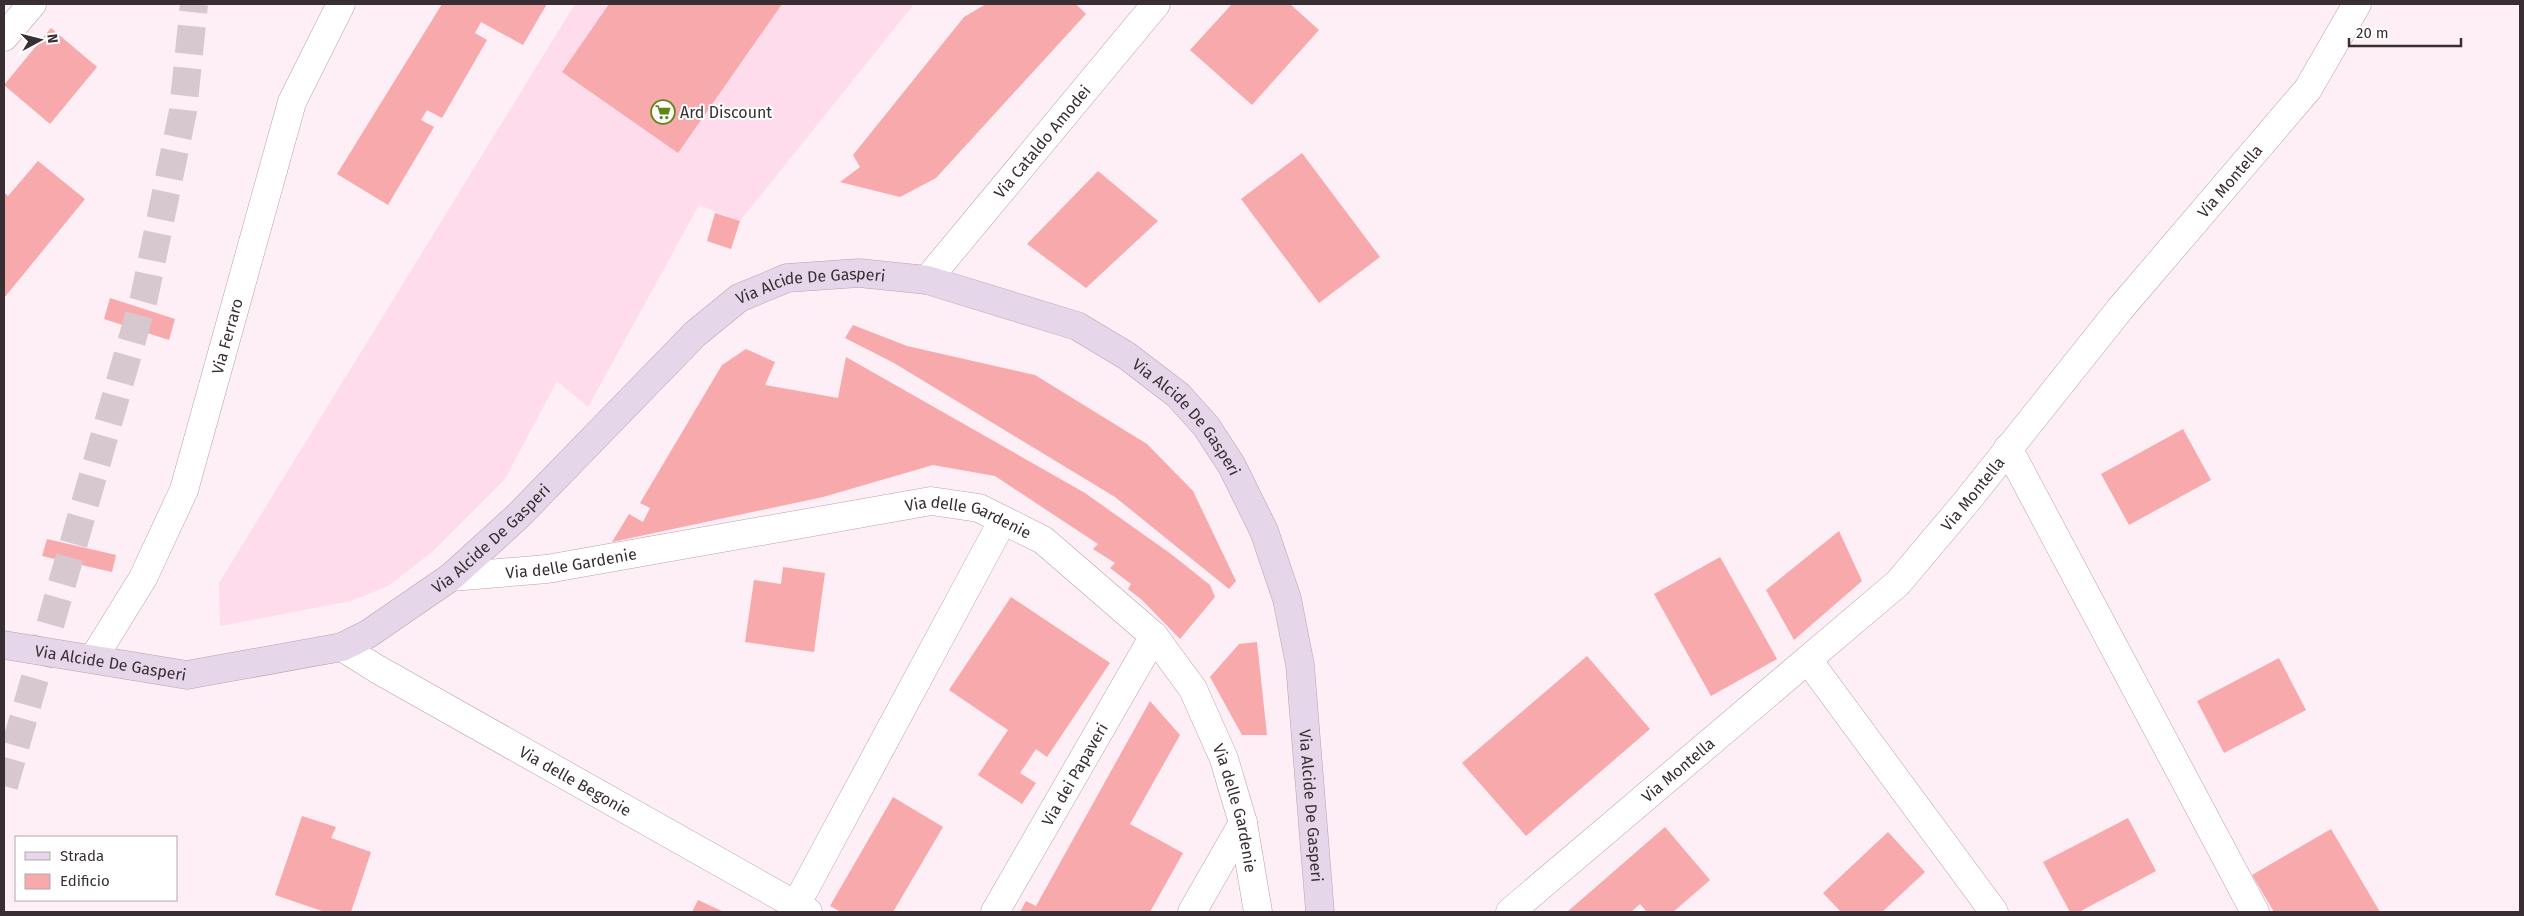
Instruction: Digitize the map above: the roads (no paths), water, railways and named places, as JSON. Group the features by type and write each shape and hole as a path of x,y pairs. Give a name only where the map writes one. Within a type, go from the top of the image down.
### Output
{"street":[{"path":"4,37 32,4"},
{"name":"Via Ferraro","path":"93,658 143,578 184,490 292,102 341,4"},
{"name":"Via Cataldo Amodei","path":"927,280 1156,4"},
{"name":"Via Montella","path":"1510,912 1898,583 2120,309 2308,88 2357,4"},
{"name":"Via Alcide De Gasperi","path":"4,645 93,658 187,675 342,647 368,634 451,577 518,516 696,334 739,298 787,278 859,274 927,280 1077,326 1127,356 1178,395 1206,426 1232,466 1264,531 1287,599 1300,665 1320,912"},
{"path":"2008,448 2255,912"},
{"name":"Via delle Gardenie","path":"451,577 547,569 931,501 979,508 1044,540 1154,636 1193,689 1224,759 1243,823 1258,912"},
{"path":"802,908 1003,520"},
{"name":"Via dei Papaveri","path":"995,912 1154,636"},
{"name":"Via delle Begonie","path":"342,647 377,669 802,908"},
{"path":"1808,660 1994,912"},
{"path":"1192,912 1243,823"}],"tunnel":[{"path":"4,786 144,298 183,111 194,4"}],"place":[{"name":"Ard Discount","path":"663,112"}]}
